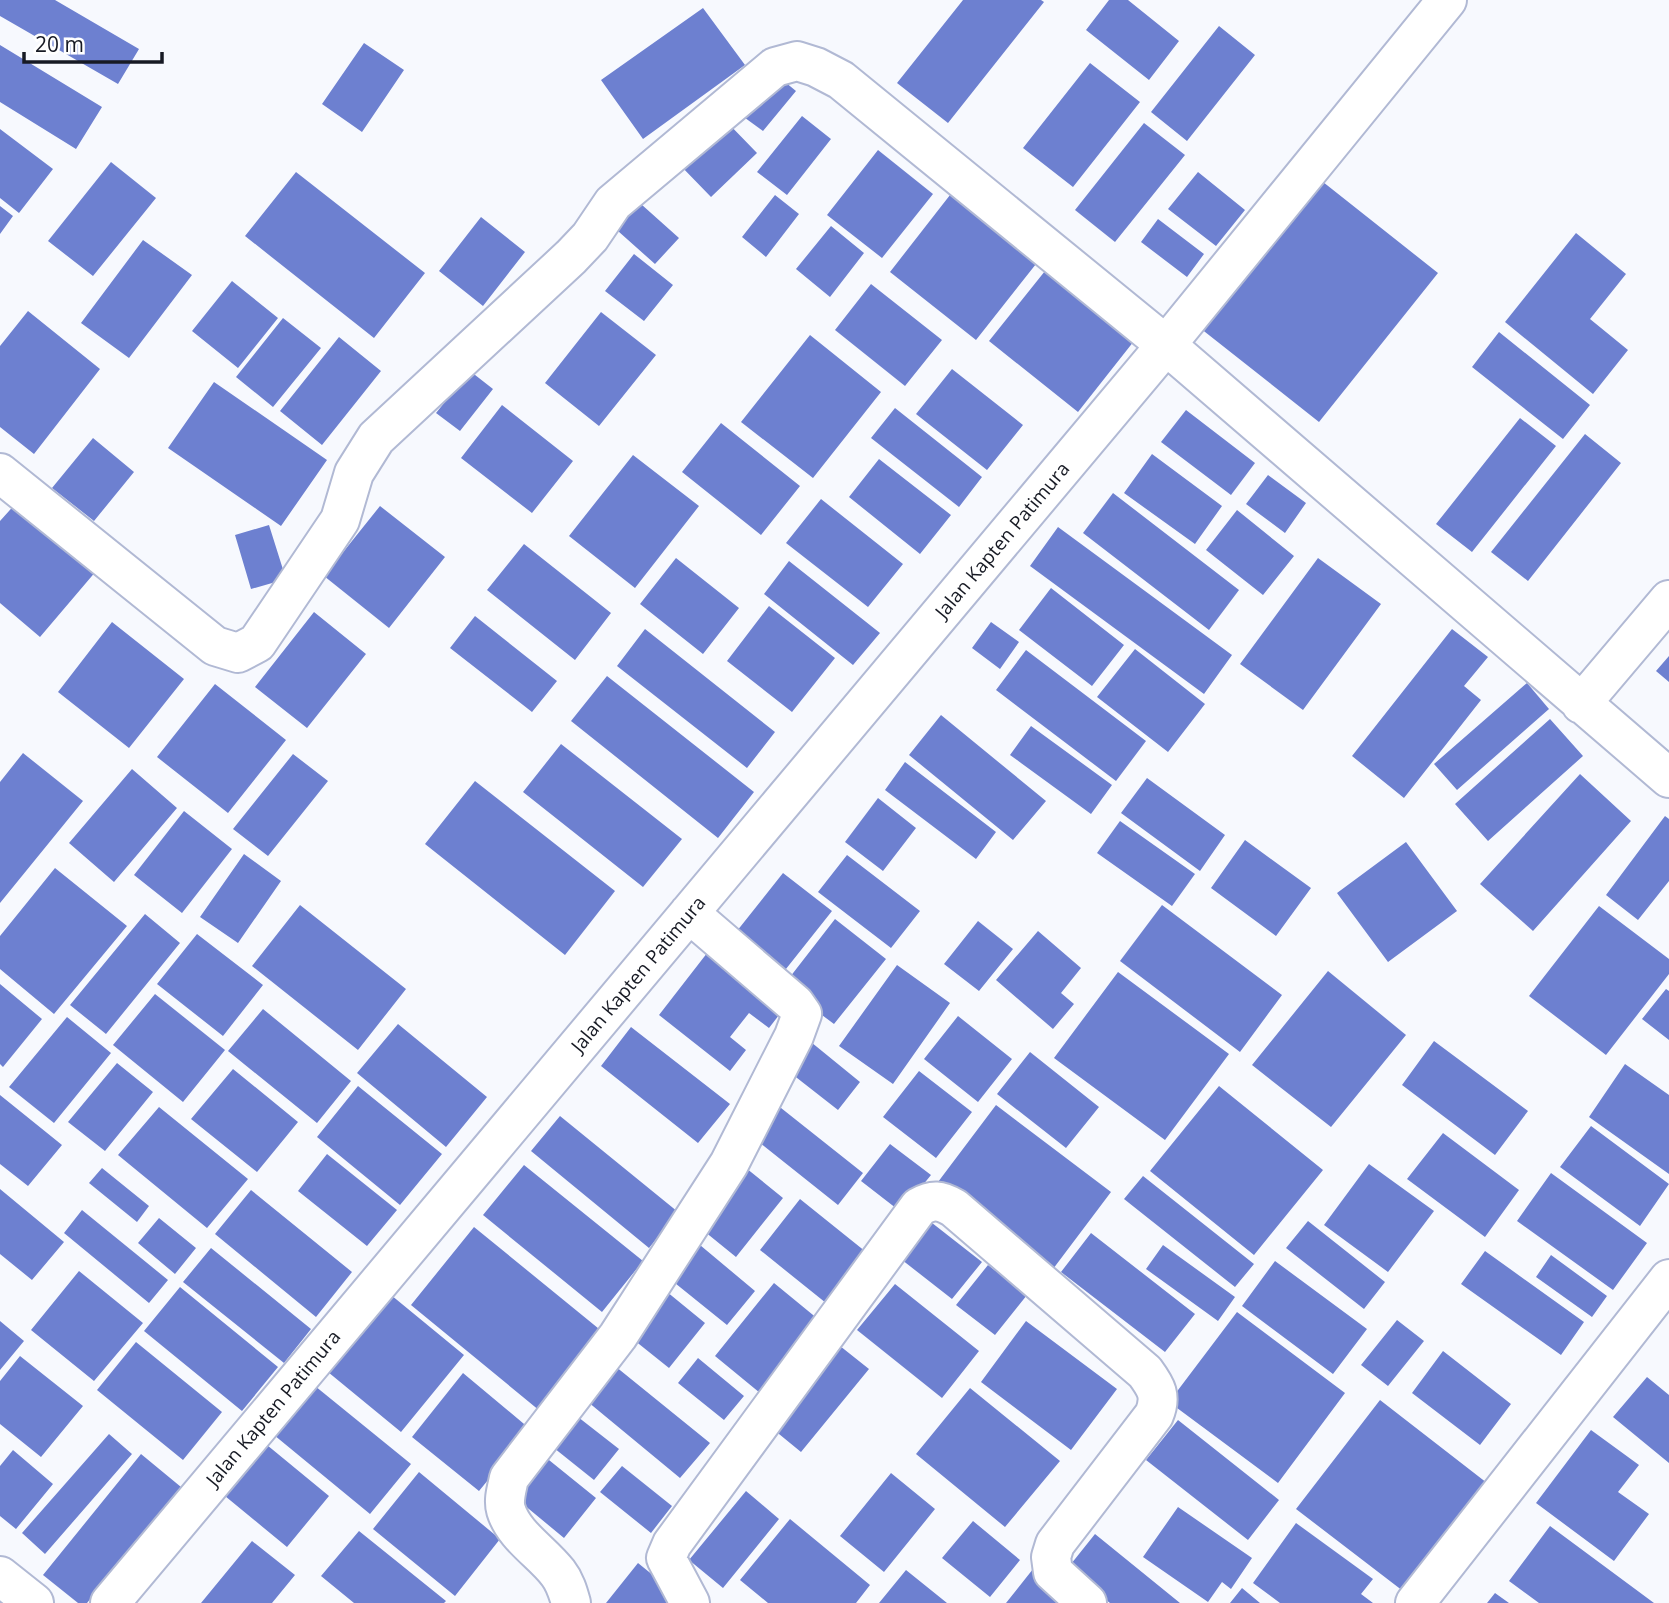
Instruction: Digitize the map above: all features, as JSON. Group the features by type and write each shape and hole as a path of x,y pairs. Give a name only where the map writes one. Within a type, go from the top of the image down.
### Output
{"street":[{"name":"Jalan Kapten Patimura","path":"110,1603 1166,345 1447,0"},
{"path":"0,472 215,646 237,653 257,643 340,520 354,473 376,438 571,257 590,237 613,203 775,67 797,61 841,80 1166,345 1669,778"},
{"path":"1581,704 1669,600"},
{"path":"571,1603 567,1588 558,1573 515,1527 506,1510 505,1495 509,1478 618,1336 729,1164 794,1036 802,1014 795,1004 689,913"},
{"path":"690,1603 666,1558 671,1544 919,1207 931,1200 954,1208 1145,1371 1155,1385 1159,1403 1154,1415 1055,1544 1051,1557 1053,1572 1087,1603"},
{"path":"1415,1603 1669,1279"},
{"path":"0,1576 34,1603"}],"building":[{"path":"0,0 55,0 139,49 118,84 0,16"},
{"path":"963,0 1044,2 948,123 897,83"},
{"path":"1109,0 1128,0 1179,41 1149,80 1086,30"},
{"path":"703,8 745,65 643,139 601,80"},
{"path":"1219,26 1255,55 1187,141 1151,112"},
{"path":"364,43 404,70 362,132 322,104"},
{"path":"0,45 102,107 76,149 0,102"},
{"path":"1090,63 1140,102 1073,187 1023,148"},
{"path":"774,73 796,91 763,131 741,115"},
{"path":"802,116 831,139 787,195 757,172"},
{"path":"724,119 757,153 711,197 678,163"},
{"path":"1144,123 1185,155 1115,242 1075,210"},
{"path":"0,129 53,169 19,213 0,198"},
{"path":"878,150 933,194 882,258 827,215"},
{"path":"111,162 156,198 93,276 48,241"},
{"path":"296,172 425,273 374,338 245,236"},
{"path":"1198,172 1245,210 1216,246 1168,209"},
{"path":"1318,178 1438,273 1319,422 1200,328"},
{"path":"775,195 799,214 766,257 742,237"},
{"path":"950,195 1036,264 976,340 890,272"},
{"path":"632,196 679,238 655,264 609,223"},
{"path":"0,206 13,216 0,234"},
{"path":"481,217 525,252 483,306 439,271"},
{"path":"1158,219 1204,254 1187,277 1141,242"},
{"path":"831,226 864,253 830,297 796,269"},
{"path":"1576,233 1626,274 1590,319 1628,350 1593,394 1505,322"},
{"path":"143,240 192,275 129,358 81,323"},
{"path":"634,254 673,285 644,321 605,291"},
{"path":"1045,271 1134,341 1078,412 989,341"},
{"path":"232,281 278,318 238,368 192,331"},
{"path":"871,284 942,340 905,386 835,330"},
{"path":"28,311 100,369 34,454 0,427 0,346"},
{"path":"601,312 656,355 599,426 545,383"},
{"path":"283,318 321,348 273,407 236,377"},
{"path":"1499,332 1590,405 1563,439 1472,367"},
{"path":"810,335 881,392 813,478 741,422"},
{"path":"339,337 381,371 322,445 280,411"},
{"path":"952,369 1023,425 987,470 916,414"},
{"path":"470,371 493,389 460,431 436,413"},
{"path":"214,382 327,460 281,526 168,448"},
{"path":"502,405 573,461 532,513 461,458"},
{"path":"895,408 982,477 959,507 871,438"},
{"path":"1186,410 1255,463 1231,495 1161,442"},
{"path":"1520,418 1556,446 1472,552 1436,524"},
{"path":"721,423 800,486 761,535 682,472"},
{"path":"1585,434 1621,463 1528,581 1491,552"},
{"path":"93,438 134,472 94,521 52,488"},
{"path":"1152,454 1222,506 1195,544 1124,493"},
{"path":"633,455 699,506 635,588 569,536"},
{"path":"879,459 951,515 920,554 849,497"},
{"path":"1268,475 1306,503 1285,533 1246,504"},
{"path":"1113,493 1239,590 1209,630 1083,533"},
{"path":"821,499 903,564 868,607 786,543"},
{"path":"18,501 97,570 40,637 0,603 0,521"},
{"path":"380,506 445,557 389,628 324,576"},
{"path":"1237,510 1294,556 1263,595 1206,550"},
{"path":"269,525 286,579 251,589 235,535"},
{"path":"1058,527 1232,655 1204,694 1030,566"},
{"path":"524,544 611,613 575,660 487,590"},
{"path":"676,558 739,608 703,654 640,604"},
{"path":"1318,558 1381,604 1303,710 1240,664"},
{"path":"789,561 880,633 853,665 764,594"},
{"path":"1051,588 1124,645 1092,686 1019,630"},
{"path":"769,606 835,658 792,712 727,661"},
{"path":"314,612 366,654 307,728 255,687"},
{"path":"475,616 557,681 532,712 450,648"},
{"path":"112,622 184,679 129,748 58,692"},
{"path":"991,622 1019,642 1000,669 972,648"},
{"path":"645,629 775,732 747,768 617,666"},
{"path":"1452,629 1488,657 1464,686 1481,700 1404,798 1352,756"},
{"path":"1135,649 1205,704 1168,752 1097,697"},
{"path":"1026,650 1146,741 1116,781 996,690"},
{"path":"1669,656 1669,682 1656,671"},
{"path":"607,676 754,792 718,838 571,721"},
{"path":"1527,683 1549,709 1457,790 1434,764"},
{"path":"215,684 286,740 228,813 157,757"},
{"path":"941,715 1046,801 1013,840 909,755"},
{"path":"1550,719 1583,756 1488,841 1455,804"},
{"path":"1031,726 1112,785 1091,814 1010,755"},
{"path":"561,744 682,839 643,887 523,792"},
{"path":"23,753 83,801 0,903 0,782"},
{"path":"293,754 328,781 268,856 233,829"},
{"path":"905,762 996,832 976,859 885,790"},
{"path":"132,769 177,808 114,882 69,843"},
{"path":"1580,774 1631,821 1533,931 1480,884"},
{"path":"1147,778 1225,835 1200,871 1121,813"},
{"path":"475,781 615,891 565,955 425,844"},
{"path":"878,798 916,828 883,871 845,842"},
{"path":"184,811 232,849 182,913 134,875"},
{"path":"1665,816 1669,819 1669,881 1638,920 1606,895"},
{"path":"1120,821 1195,874 1172,906 1097,853"},
{"path":"1245,840 1311,888 1276,936 1211,888"},
{"path":"1406,842 1457,911 1388,962 1337,893"},
{"path":"244,854 281,881 238,943 200,917"},
{"path":"847,855 920,911 891,948 818,892"},
{"path":"55,868 127,926 54,1014 0,969 0,936"},
{"path":"783,873 832,911 778,979 729,941"},
{"path":"300,905 406,989 358,1050 252,966"},
{"path":"1162,905 1282,995 1240,1052 1120,961"},
{"path":"1599,906 1669,959 1669,974 1606,1055 1529,996"},
{"path":"145,914 180,943 106,1034 70,1005"},
{"path":"835,919 886,959 834,1024 783,986"},
{"path":"978,921 1013,949 979,991 944,964"},
{"path":"1038,931 1081,968 1061,993 1074,1004 1053,1029 996,980"},
{"path":"197,934 263,985 223,1036 157,984"},
{"path":"711,948 786,1006 769,1028 749,1013 730,1037 746,1050 730,1071 659,1015"},
{"path":"897,965 950,1003 893,1084 839,1046"},
{"path":"1328,971 1406,1035 1331,1127 1252,1065"},
{"path":"1118,972 1229,1054 1165,1140 1054,1058"},
{"path":"0,984 42,1019 3,1067 0,1064"},
{"path":"1666,989 1669,991 1669,1040 1642,1019"},
{"path":"155,994 225,1050 183,1102 113,1045"},
{"path":"263,1009 351,1081 317,1123 228,1051"},
{"path":"958,1016 1012,1059 978,1102 924,1059"},
{"path":"67,1017 111,1053 54,1123 9,1087"},
{"path":"398,1024 487,1097 446,1147 357,1073"},
{"path":"631,1027 730,1104 698,1143 601,1066"},
{"path":"806,1038 860,1082 838,1110 783,1067"},
{"path":"1434,1041 1528,1111 1495,1155 1402,1085"},
{"path":"1030,1052 1099,1107 1066,1148 997,1094"},
{"path":"117,1063 153,1092 105,1151 68,1122"},
{"path":"1625,1064 1669,1095 1669,1174 1589,1117"},
{"path":"233,1069 298,1122 257,1172 191,1119"},
{"path":"919,1071 972,1112 936,1158 883,1117"},
{"path":"358,1086 442,1154 400,1205 317,1137"},
{"path":"1219,1086 1323,1170 1254,1255 1150,1171"},
{"path":"0,1095 62,1145 28,1186 0,1164"},
{"path":"776,1104 863,1173 838,1205 750,1135"},
{"path":"996,1105 1111,1192 1053,1269 938,1182"},
{"path":"159,1107 248,1179 207,1228 118,1155"},
{"path":"560,1116 678,1212 649,1248 531,1151"},
{"path":"1591,1126 1669,1184 1640,1226 1560,1167"},
{"path":"1443,1133 1519,1190 1485,1237 1407,1179"},
{"path":"890,1144 931,1175 901,1212 861,1181"},
{"path":"327,1154 397,1210 367,1246 298,1191"},
{"path":"1369,1164 1434,1211 1388,1272 1324,1225"},
{"path":"524,1165 643,1261 602,1312 483,1215"},
{"path":"102,1168 149,1206 137,1222 89,1183"},
{"path":"746,1168 783,1198 736,1257 699,1227"},
{"path":"1551,1173 1647,1243 1613,1290 1517,1221"},
{"path":"1143,1176 1254,1264 1235,1287 1124,1199"},
{"path":"0,1189 64,1242 32,1280 0,1254"},
{"path":"251,1190 352,1272 316,1317 215,1234"},
{"path":"800,1199 866,1252 826,1303 760,1250"},
{"path":"82,1210 168,1280 149,1303 64,1233"},
{"path":"159,1218 196,1248 175,1274 138,1243"},
{"path":"927,1219 982,1262 952,1299 897,1256"},
{"path":"1308,1221 1385,1282 1364,1309 1286,1248"},
{"path":"474,1227 604,1333 540,1411 411,1305"},
{"path":"1091,1233 1195,1314 1165,1352 1061,1272"},
{"path":"694,1240 755,1291 727,1325 665,1275"},
{"path":"1163,1245 1235,1297 1218,1321 1146,1269"},
{"path":"211,1248 311,1329 284,1363 183,1282"},
{"path":"1485,1251 1584,1322 1561,1355 1461,1284"},
{"path":"1551,1255 1607,1296 1592,1317 1536,1277"},
{"path":"1275,1261 1367,1329 1333,1374 1242,1306"},
{"path":"988,1265 1027,1295 995,1335 956,1305"},
{"path":"79,1271 143,1323 94,1381 31,1330"},
{"path":"774,1283 824,1324 765,1397 715,1356"},
{"path":"895,1284 979,1351 942,1398 857,1330"},
{"path":"180,1287 278,1367 242,1411 144,1331"},
{"path":"661,1287 705,1323 669,1368 624,1332"},
{"path":"391,1295 464,1355 401,1432 328,1372"},
{"path":"1237,1312 1345,1393 1278,1483 1169,1402"},
{"path":"1397,1320 1424,1341 1388,1386 1361,1365"},
{"path":"0,1321 24,1341 0,1370"},
{"path":"1026,1321 1117,1389 1071,1450 981,1382"},
{"path":"136,1342 222,1412 183,1460 97,1390"},
{"path":"835,1342 869,1369 801,1452 768,1425"},
{"path":"1443,1351 1511,1404 1480,1445 1412,1393"},
{"path":"20,1356 83,1406 41,1457 0,1424 0,1381"},
{"path":"698,1358 744,1396 724,1420 678,1383"},
{"path":"610,1362 710,1443 680,1478 582,1397"},
{"path":"463,1373 530,1429 479,1491 412,1437"},
{"path":"1647,1377 1669,1395 1669,1463 1613,1417"},
{"path":"315,1386 411,1464 370,1514 274,1435"},
{"path":"970,1388 1060,1461 1005,1527 916,1454"},
{"path":"1380,1400 1487,1483 1403,1591 1296,1509"},
{"path":"578,1417 619,1449 594,1480 554,1448"},
{"path":"1178,1420 1279,1500 1248,1540 1146,1460"},
{"path":"1591,1430 1639,1465 1618,1492 1649,1514 1614,1561 1536,1503"},
{"path":"109,1434 132,1454 45,1554 22,1533"},
{"path":"267,1445 329,1496 287,1547 225,1496"},
{"path":"13,1450 53,1484 16,1529 0,1516 0,1466"},
{"path":"141,1454 181,1487 87,1603 78,1603 43,1575"},
{"path":"544,1456 596,1498 564,1538 512,1495"},
{"path":"622,1466 672,1506 651,1533 600,1492"},
{"path":"419,1472 500,1539 455,1596 373,1529"},
{"path":"891,1473 935,1509 884,1572 840,1536"},
{"path":"746,1491 779,1519 723,1588 689,1560"},
{"path":"1178,1507 1252,1558 1231,1589 1222,1582 1208,1602 1143,1557"},
{"path":"790,1519 870,1585 856,1603 768,1603 740,1580"},
{"path":"973,1521 1020,1560 990,1597 942,1558"},
{"path":"1296,1523 1373,1579 1361,1594 1373,1603 1280,1603 1253,1583"},
{"path":"1550,1526 1654,1603 1539,1603 1509,1581"},
{"path":"359,1531 446,1601 354,1603 321,1576"},
{"path":"1095,1534 1180,1603 1110,1603 1067,1569"},
{"path":"252,1541 295,1575 272,1603 201,1603"},
{"path":"638,1563 681,1598 678,1603 606,1603"},
{"path":"1033,1569 1075,1603 1006,1603"},
{"path":"906,1570 947,1603 879,1603"},
{"path":"1242,1588 1260,1603 1230,1603"},
{"path":"1495,1593 1509,1603 1487,1603"}]}
